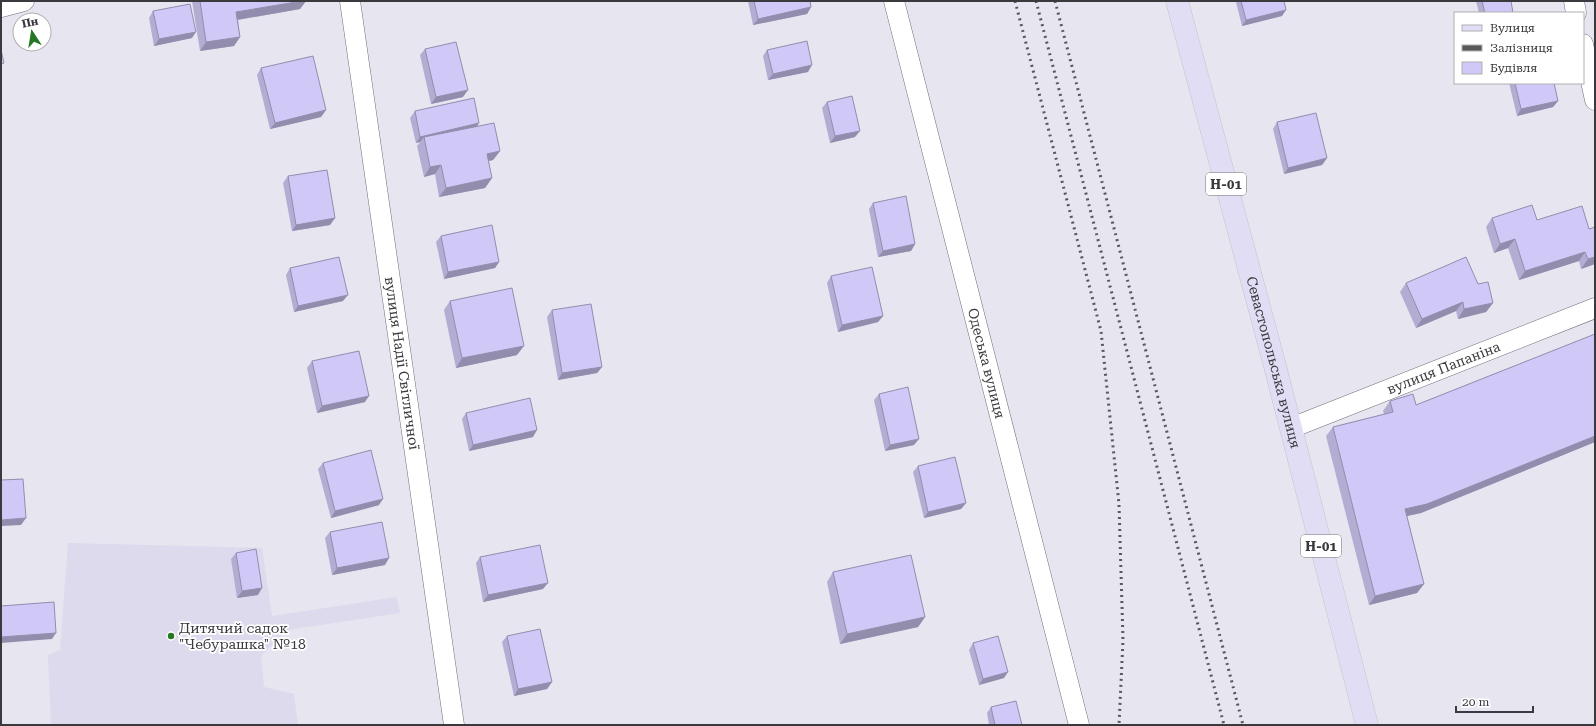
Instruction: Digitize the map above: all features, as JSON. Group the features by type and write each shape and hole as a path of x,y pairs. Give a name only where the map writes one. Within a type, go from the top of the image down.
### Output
{"main road":[{"name":"Севастопольська вулиця","path":"1177,1 1291,428 1367,725"}],"street":[{"path":"1,7 24,1"},
{"name":"вулиця Надії Світличної","path":"350,1 454,725"},
{"name":"Одеська вулиця","path":"894,1 1079,725"},
{"path":"1574,1 1576,12"},
{"path":"1584,49 1595,100"},
{"name":"вулиця Папаніна","path":"1291,428 1595,308"}],"shaded area":[{"name":"Дитячий садок \"Чебурашка\" №18","path":"68,543 262,548 272,616 397,597 400,613 287,630 261,656 264,687 294,694 298,725 51,725 48,655 60,650"}],"building":[{"path":"200,1 302,1 236,12 240,37 206,42"},
{"path":"754,1 810,1 811,7 758,19"},
{"path":"1241,1 1284,1 1286,10 1246,20"},
{"path":"1482,1 1511,1 1513,12 1485,12"},
{"path":"190,4 196,32 159,39 153,11"},
{"path":"807,41 812,65 773,74 767,50"},
{"path":"456,42 468,90 436,97 425,49"},
{"path":"1,50 4,63 1,64"},
{"path":"313,56 326,110 275,123 261,68"},
{"path":"1515,84 1554,84 1558,101 1521,109"},
{"path":"852,96 860,131 835,136 827,102"},
{"path":"474,98 479,123 420,137 415,111"},
{"path":"1316,113 1327,158 1288,168 1277,122"},
{"path":"494,123 500,151 487,154 492,178 446,188 441,165 430,167 424,137"},
{"path":"327,170 335,218 296,225 288,176"},
{"path":"906,196 915,244 883,251 873,203"},
{"path":"1532,205 1537,220 1582,206 1589,229 1595,227 1595,257 1588,259 1585,252 1525,271 1515,239 1500,244 1492,218"},
{"path":"492,225 499,262 448,272 441,236"},
{"path":"339,257 348,295 298,306 290,268"},
{"path":"1466,257 1478,284 1488,282 1493,303 1464,309 1463,302 1422,319 1406,283"},
{"path":"872,267 883,316 842,325 831,276"},
{"path":"512,288 524,346 462,358 450,301"},
{"path":"591,304 602,367 562,373 552,310"},
{"path":"1595,334 1595,436 1427,504 1405,509 1424,584 1375,596 1333,427 1393,412 1390,401 1413,394 1416,405"},
{"path":"359,351 369,396 322,406 312,361"},
{"path":"908,387 919,439 890,445 879,394"},
{"path":"530,398 537,430 473,445 466,413"},
{"path":"371,450 383,499 335,511 323,463"},
{"path":"955,457 966,503 928,512 918,466"},
{"path":"23,479 26,518 1,520 1,480"},
{"path":"382,522 389,558 337,568 330,532"},
{"path":"540,545 548,583 488,595 480,557"},
{"path":"256,549 262,588 242,591 236,553"},
{"path":"911,555 925,617 847,634 833,572"},
{"path":"54,602 56,633 1,637 1,606"},
{"path":"540,629 552,682 518,689 507,636"},
{"path":"998,636 1008,672 983,679 973,643"},
{"path":"1016,701 1022,725 995,725 991,707"}],"railway":[{"path":"1015,1 1101,331 1119,504 1123,640 1119,725"},
{"path":"1036,1 1224,725"},
{"path":"1055,1 1243,725"}],"place":[{"name":"Дитячий садок \"Чебурашка\" №18","path":"171,636"}]}
